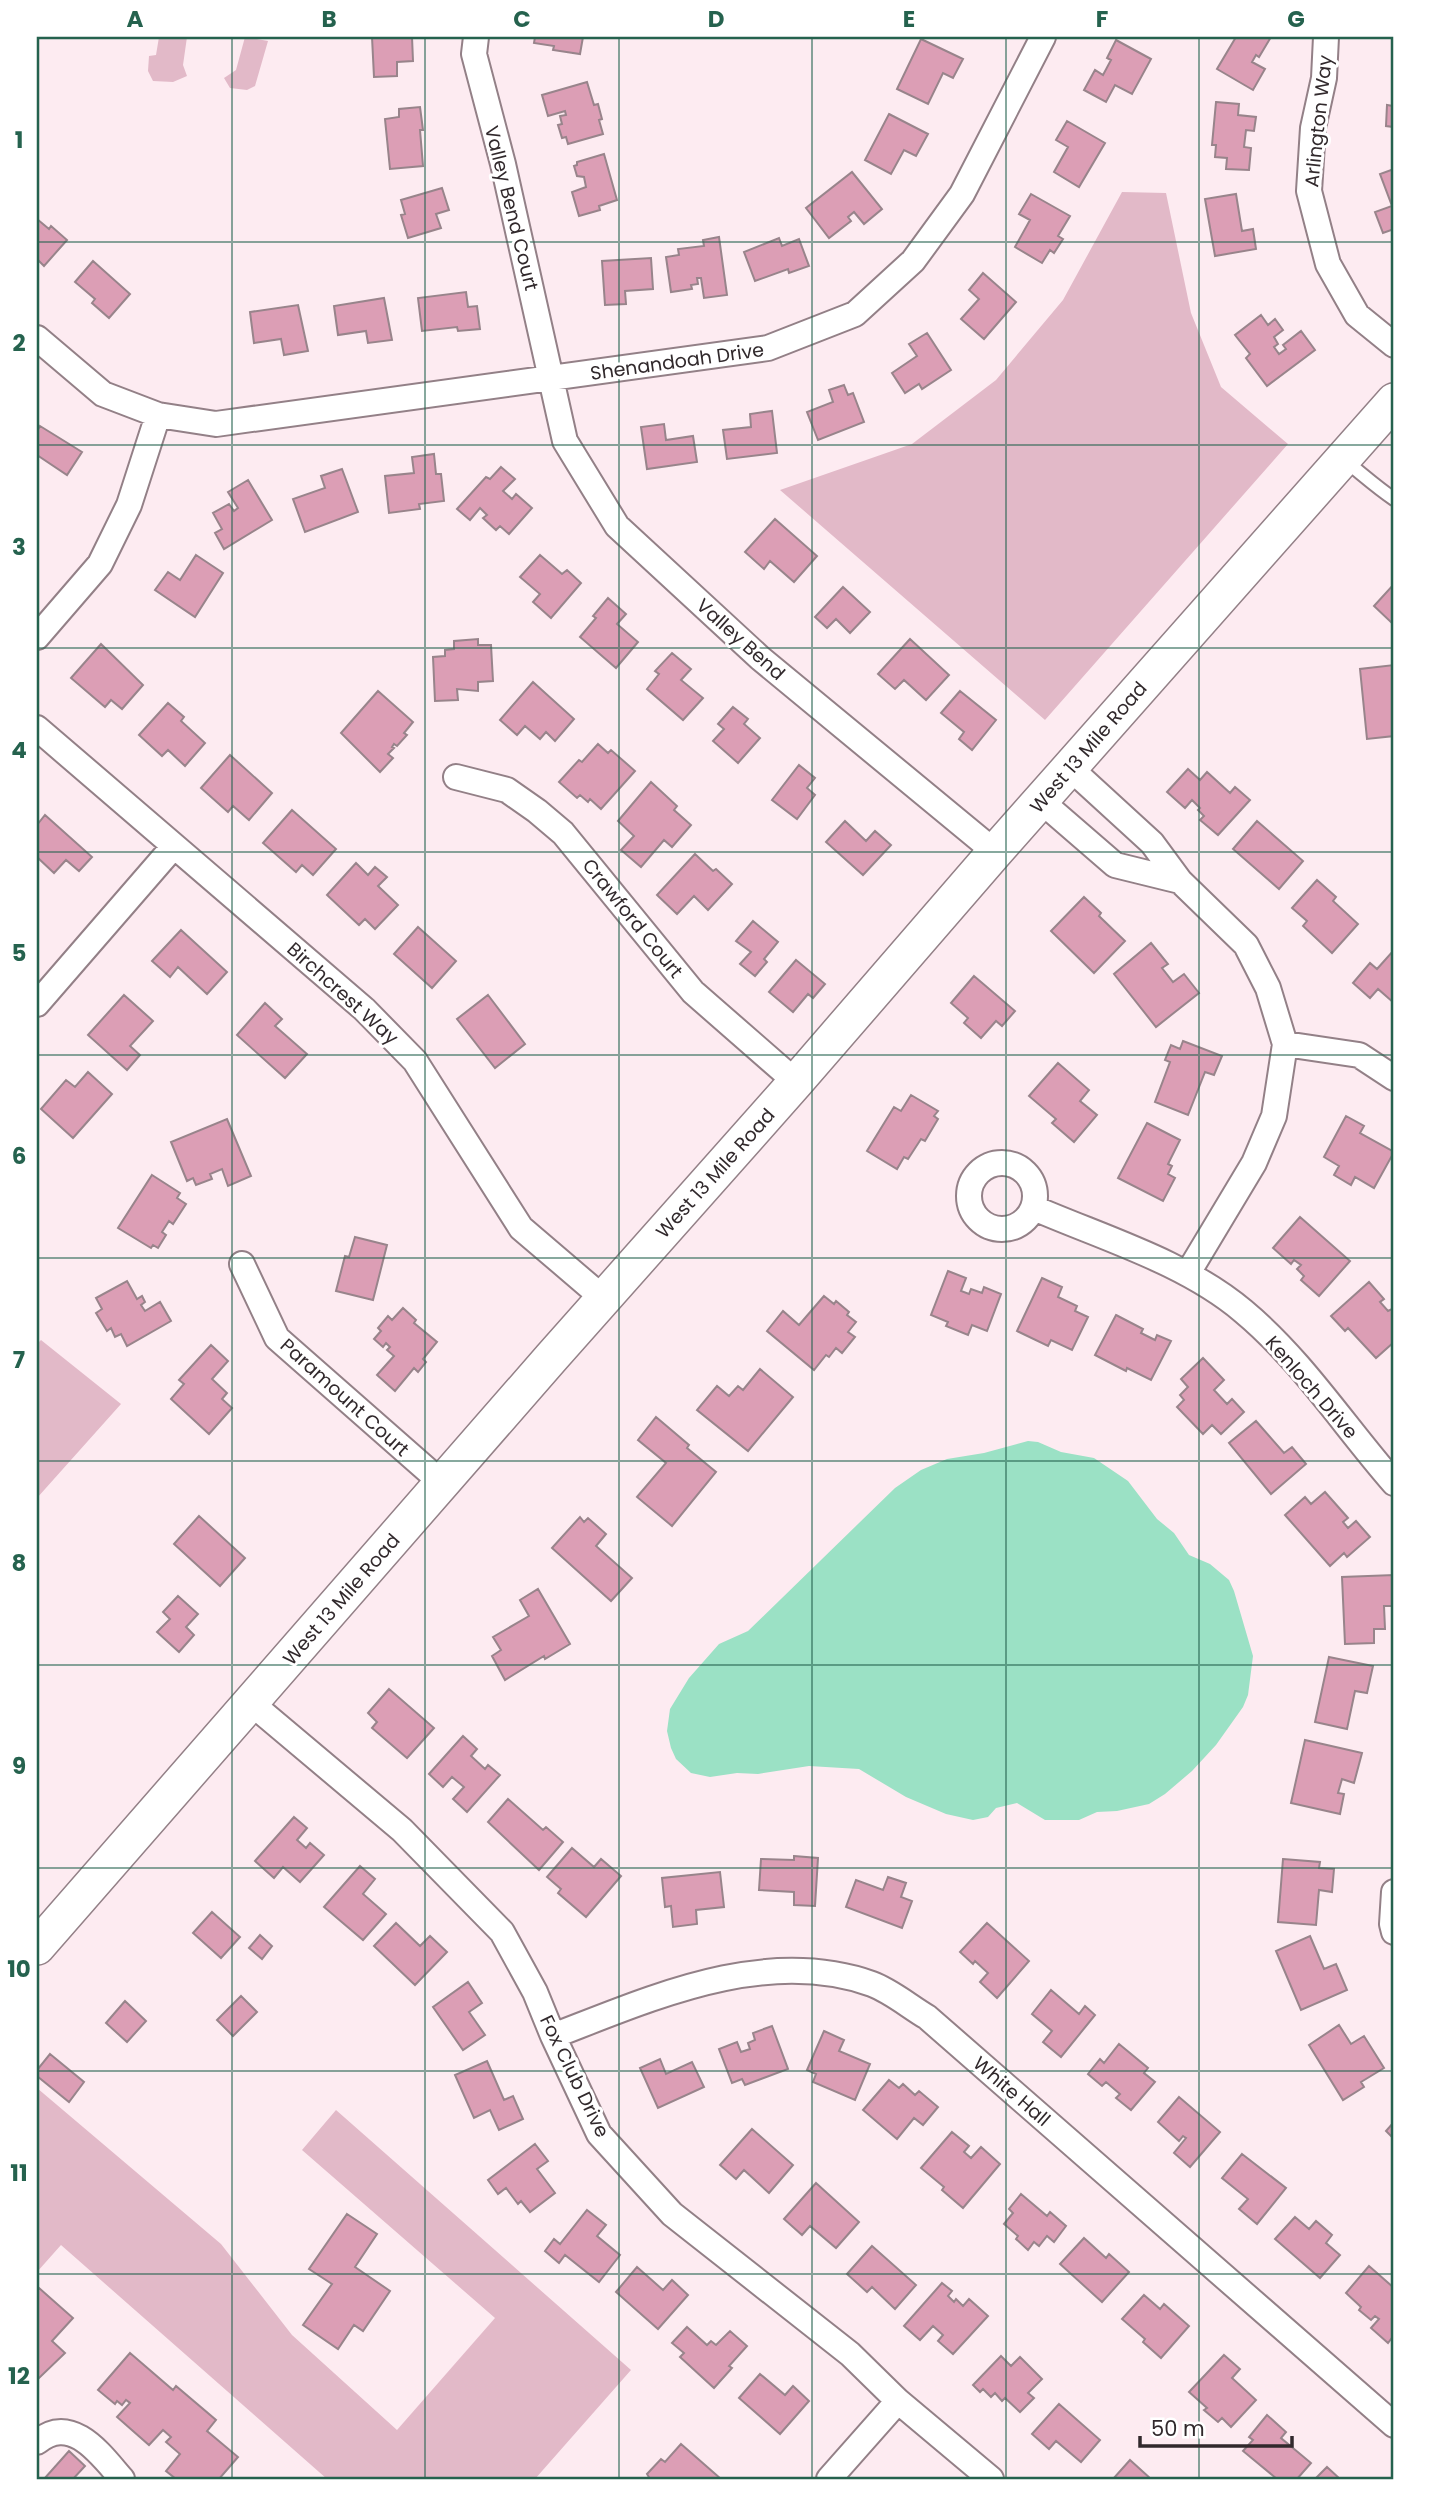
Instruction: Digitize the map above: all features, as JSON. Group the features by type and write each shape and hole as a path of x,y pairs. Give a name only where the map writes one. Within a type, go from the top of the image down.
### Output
{"street":[{"name":"Valley Bend Court","path":"476,37 474,54 503,164 552,379"},
{"name":"Shenandoah Drive","path":"37,338 103,394 158,415 216,424 768,348 855,314 914,261 962,194 1043,37"},
{"name":"Arlington Way","path":"1326,37 1324,78 1313,128 1309,191 1328,264 1357,315 1394,345"},
{"name":"Valley Bend","path":"552,379 565,441 617,526 760,658 995,852"},
{"name":"West 13 Mile Road","path":"37,1947 603,1298 1394,401"},
{"path":"37,637 100,564 129,505 158,415"},
{"name":"Birchcrest Way","path":"37,727 364,1009 415,1061 521,1228 603,1298"},
{"path":"1070,768 1152,843 1180,881 1246,945 1268,988 1285,1044 1274,1116 1254,1163 1188,1273"},
{"name":"Crawford Court","path":"456,777 507,790 563,833 693,992 796,1082"},
{"path":"1041,801 1115,865 1180,881"},
{"path":"37,1004 174,846"},
{"path":"1285,1044 1359,1055 1394,1078"},
{"name":"Kenloch Drive","path":"1034,1208 1188,1273 1243,1311 1301,1368 1394,1483"},
{"name":"Paramount Court","path":"242,1264 277,1338 442,1483"},
{"name":"Fox Club Drive","path":"251,1703 402,1830 502,1932 535,1992 599,2134 671,2214 850,2354 898,2401 991,2479"},
{"path":"1394,1892 1394,1932"},
{"name":"White Hall","path":"553,2036 667,1992 748,1973 817,1972 874,1984 927,2017 1394,2425"},
{"path":"829,2479 898,2401"},
{"path":"37,2442 57,2433 71,2433 94,2446 122,2479"}],"lane":[{"path":"1343,459 1370,483 1394,499"}],"shaded area":[{"path":"159,37 187,37 183,65 187,76 173,82 153,81 148,71 149,56 156,55"},
{"path":"245,37 268,41 255,86 247,90 230,88 224,78 236,70"},
{"path":"1122,192 1166,193 1191,313 1221,387 1288,444 1045,720 780,490 912,444 996,380 1063,300"},
{"path":"41,1340 121,1404 37,1498 37,1344"},
{"path":"1028,1441 1038,1442 1061,1452 1094,1458 1128,1481 1157,1519 1174,1533 1189,1555 1210,1564 1229,1580 1253,1656 1248,1695 1243,1707 1216,1745 1192,1771 1149,1804 1097,1812 1079,1820 1045,1820 1017,1803 996,1808 988,1817 973,1820 946,1814 906,1797 859,1769 809,1766 758,1774 737,1773 710,1777 691,1773 676,1759 667,1731 670,1709 689,1678 719,1644 748,1631 895,1488 921,1470 947,1459 984,1453"},
{"path":"37,2088 221,2244 292,2335 397,2430 495,2318 302,2150 336,2110 631,2370 535,2479 327,2479 61,2245 37,2272"}],"building":[{"path":"372,37 412,37 413,61 397,62 397,76 374,77"},
{"path":"535,37 583,37 580,54 553,50 554,46 534,43"},
{"path":"1236,37 1271,37 1259,57 1256,55 1252,62 1265,69 1253,90 1217,69"},
{"path":"921,39 963,59 953,78 943,73 928,104 897,89"},
{"path":"1116,40 1151,59 1132,94 1115,85 1106,102 1084,90 1095,70 1103,75 1111,60 1107,58"},
{"path":"587,82 594,105 598,104 603,134 568,144 566,137 562,138 558,125 562,124 560,116 566,115 565,111 548,116 542,95"},
{"path":"1394,90 1394,127 1386,126 1387,105 1393,106"},
{"path":"1216,102 1239,104 1238,115 1256,117 1254,131 1246,130 1244,147 1251,148 1249,170 1226,169 1227,158 1215,157 1216,145 1212,145"},
{"path":"420,107 423,166 390,169 385,119 399,117 399,109"},
{"path":"889,114 928,134 916,156 904,150 891,174 865,160"},
{"path":"1067,121 1105,143 1079,187 1054,172 1068,147 1056,140"},
{"path":"604,154 617,200 599,206 600,210 579,216 572,192 586,187 584,177 577,176 574,166 577,162"},
{"path":"1394,169 1394,229 1383,233 1375,212 1392,206 1380,174"},
{"path":"852,172 882,209 864,224 854,212 848,217 851,221 829,238 806,208"},
{"path":"442,188 449,210 436,214 441,228 408,238 401,215 405,214 401,200"},
{"path":"1031,194 1070,216 1058,236 1063,239 1054,253 1050,250 1042,263 1015,247 1030,220 1019,214"},
{"path":"1236,194 1242,231 1253,229 1256,249 1215,256 1205,199"},
{"path":"37,219 49,229 51,226 67,240 44,266 37,259"},
{"path":"719,237 727,295 704,298 701,278 697,278 698,284 691,285 692,289 671,292 666,257 679,255 678,249 704,246 703,240"},
{"path":"779,238 782,246 799,239 809,266 789,273 788,269 755,281 744,252"},
{"path":"651,258 653,289 625,291 626,304 605,305 602,261"},
{"path":"93,261 130,294 109,318 92,303 95,299 75,282"},
{"path":"983,273 1016,302 984,339 961,319 979,299 969,290"},
{"path":"466,292 468,307 477,306 480,329 458,331 457,327 422,331 418,298"},
{"path":"384,298 392,340 368,343 366,331 338,335 334,306"},
{"path":"298,305 308,351 284,355 281,339 254,343 250,312"},
{"path":"1261,315 1268,325 1275,319 1283,330 1274,337 1278,344 1274,347 1279,354 1286,349 1283,345 1301,331 1315,350 1267,386 1246,358 1250,354 1235,335"},
{"path":"927,333 951,370 922,389 919,384 905,393 892,373 917,356 909,344"},
{"path":"844,385 848,395 853,393 864,422 818,440 807,412 833,402 829,390"},
{"path":"772,411 777,453 727,459 723,430 751,427 750,414"},
{"path":"664,424 666,440 693,436 697,462 647,469 641,427"},
{"path":"40,426 82,452 67,475 37,455 37,431"},
{"path":"434,454 436,474 441,474 444,501 419,504 420,509 389,513 385,476 414,473 412,457"},
{"path":"501,467 515,479 503,491 512,499 516,494 532,508 509,534 500,526 496,530 483,518 487,515 480,508 470,520 457,509 486,477 490,479"},
{"path":"342,469 358,512 305,532 293,499 325,488 321,476"},
{"path":"248,480 272,520 224,549 215,533 222,529 213,513 229,504 234,511 238,508 228,492"},
{"path":"775,519 817,556 794,582 770,561 764,569 745,552"},
{"path":"196,555 223,573 195,617 155,590 168,572 180,580"},
{"path":"540,555 562,574 567,570 581,583 551,618 533,602 540,594 520,577"},
{"path":"1394,584 1394,625 1374,606"},
{"path":"843,587 870,612 850,633 836,619 827,628 815,617"},
{"path":"608,598 626,614 617,624 638,642 616,668 580,637"},
{"path":"478,639 478,645 491,645 493,681 478,682 478,691 457,689 458,700 435,701 433,657 445,656 445,650 454,649 454,641"},
{"path":"910,639 949,675 926,700 904,680 895,689 878,674"},
{"path":"101,644 143,685 122,709 111,700 105,707 71,678"},
{"path":"672,653 691,669 681,680 703,698 683,720 647,689 659,674 655,671"},
{"path":"1394,665 1394,736 1367,739 1360,669"},
{"path":"533,682 574,719 555,741 546,732 540,739 525,726 517,735 500,720"},
{"path":"378,691 413,722 404,733 407,735 397,746 394,744 392,747 394,748 388,754 393,758 380,772 341,733"},
{"path":"960,691 996,720 972,750 959,739 964,732 941,713"},
{"path":"168,703 184,717 181,721 205,743 185,766 168,750 162,756 139,735"},
{"path":"733,707 748,719 744,724 760,738 738,763 713,741 724,729 718,724"},
{"path":"598,744 608,753 611,750 635,771 601,809 590,799 588,802 580,795 577,798 559,782"},
{"path":"230,755 272,793 249,820 233,806 228,812 201,788"},
{"path":"799,765 815,778 807,788 815,795 797,819 772,800"},
{"path":"1188,769 1200,780 1207,772 1230,793 1235,787 1250,800 1218,835 1200,820 1204,816 1192,800 1185,808 1167,792"},
{"path":"651,782 677,806 674,810 691,825 672,847 664,840 641,867 621,850 634,836 618,821"},
{"path":"292,810 336,849 313,875 302,865 296,872 263,843"},
{"path":"45,815 92,857 79,871 66,860 54,873 37,857 37,825"},
{"path":"845,821 866,841 875,831 891,845 863,875 826,842"},
{"path":"1257,821 1303,861 1279,889 1233,849"},
{"path":"695,854 732,884 708,910 694,896 677,914 657,895"},
{"path":"356,863 368,875 375,867 387,877 378,886 398,905 375,929 365,919 359,925 327,895"},
{"path":"1317,880 1336,897 1333,901 1358,924 1332,953 1303,926 1307,921 1292,908"},
{"path":"1084,897 1125,941 1094,973 1051,931"},
{"path":"753,921 778,942 755,976 740,964 751,952 736,941"},
{"path":"418,927 456,961 432,988 394,954"},
{"path":"181,930 227,972 207,994 178,967 170,977 152,961"},
{"path":"1151,943 1168,964 1162,968 1173,982 1184,974 1199,993 1156,1027 1114,974"},
{"path":"1393,951 1394,1003 1378,989 1370,998 1353,983 1370,963 1377,969"},
{"path":"796,960 825,984 813,998 808,994 793,1012 769,992"},
{"path":"974,976 1015,1011 1002,1026 996,1021 981,1038 964,1023 968,1018 951,1003"},
{"path":"124,995 153,1021 130,1046 140,1055 127,1070 88,1035"},
{"path":"488,995 525,1044 495,1068 457,1019"},
{"path":"265,1003 282,1019 275,1026 307,1054 285,1078 237,1035"},
{"path":"1183,1041 1222,1056 1214,1075 1205,1072 1188,1115 1155,1102 1170,1062 1165,1060 1171,1045 1180,1049"},
{"path":"1058,1063 1089,1090 1080,1101 1097,1115 1074,1142 1052,1123 1056,1119 1029,1096"},
{"path":"88,1072 112,1094 73,1138 41,1109 66,1080 75,1087"},
{"path":"911,1095 938,1111 934,1116 938,1119 925,1141 921,1139 908,1159 904,1157 897,1169 867,1151 894,1107 901,1111"},
{"path":"1346,1116 1364,1126 1360,1133 1394,1152 1374,1188 1355,1177 1351,1185 1334,1175 1339,1166 1324,1157"},
{"path":"227,1119 251,1176 228,1186 222,1169 210,1174 212,1179 196,1185 193,1178 187,1181 171,1142"},
{"path":"1147,1123 1180,1140 1168,1164 1172,1166 1168,1174 1175,1178 1163,1201 1118,1178"},
{"path":"152,1175 180,1193 177,1198 186,1204 173,1224 169,1221 162,1232 166,1235 158,1248 153,1245 151,1248 118,1228"},
{"path":"1300,1217 1350,1261 1319,1296 1301,1280 1304,1276 1297,1269 1301,1265 1294,1260 1291,1264 1273,1248"},
{"path":"355,1237 387,1245 373,1300 336,1291 345,1256 349,1257"},
{"path":"948,1271 966,1278 961,1291 969,1294 971,1289 982,1293 984,1287 1001,1294 987,1331 972,1325 968,1335 946,1326 948,1322 931,1315"},
{"path":"1042,1278 1062,1287 1058,1297 1077,1306 1075,1311 1088,1317 1072,1350 1051,1340 1048,1346 1017,1331"},
{"path":"127,1281 137,1299 142,1296 145,1302 141,1305 145,1311 160,1302 171,1321 127,1346 121,1334 115,1337 111,1328 107,1331 96,1313 102,1309 96,1298"},
{"path":"1369,1282 1384,1299 1380,1302 1388,1311 1394,1308 1394,1342 1376,1358 1348,1328 1345,1331 1331,1316"},
{"path":"824,1296 834,1304 836,1301 849,1312 847,1315 856,1322 848,1332 855,1337 842,1353 836,1348 829,1357 826,1355 814,1370 767,1331 783,1311 799,1325"},
{"path":"403,1308 416,1320 414,1323 437,1342 423,1359 426,1362 418,1372 414,1368 395,1391 377,1375 394,1356 387,1350 390,1347 386,1343 383,1347 374,1339 381,1331 378,1328 388,1316 392,1320"},
{"path":"1116,1315 1143,1329 1141,1333 1155,1340 1157,1335 1171,1341 1151,1380 1095,1355"},
{"path":"211,1345 228,1361 212,1379 227,1393 222,1399 232,1408 209,1434 171,1399 184,1384 179,1380"},
{"path":"1203,1358 1224,1380 1214,1390 1227,1404 1232,1399 1244,1412 1221,1434 1212,1425 1203,1434 1177,1407 1184,1400 1180,1395 1188,1387 1181,1379"},
{"path":"760,1369 793,1397 748,1451 697,1410 717,1386 729,1396 738,1386 743,1390"},
{"path":"656,1417 716,1472 672,1526 637,1497 666,1463 638,1440"},
{"path":"1256,1421 1284,1453 1292,1447 1306,1464 1271,1494 1229,1443"},
{"path":"1325,1492 1348,1518 1343,1522 1348,1528 1356,1521 1370,1537 1347,1557 1344,1553 1330,1566 1285,1515 1305,1497 1311,1504"},
{"path":"199,1516 245,1558 220,1586 174,1544"},
{"path":"580,1517 584,1522 588,1518 606,1534 596,1546 632,1578 611,1601 552,1548"},
{"path":"1394,1575 1394,1606 1384,1606 1385,1629 1374,1629 1374,1643 1345,1644 1342,1577"},
{"path":"538,1589 570,1644 505,1680 492,1656 501,1650 493,1637 529,1616 520,1600"},
{"path":"178,1596 198,1614 186,1627 194,1635 179,1652 157,1632 170,1619 163,1612"},
{"path":"1329,1657 1373,1666 1367,1693 1355,1691 1347,1729 1315,1722"},
{"path":"389,1689 434,1728 407,1758 372,1728 377,1722 368,1713"},
{"path":"463,1736 477,1749 471,1756 485,1769 488,1765 500,1775 467,1812 453,1799 464,1787 452,1777 443,1787 429,1774"},
{"path":"1305,1740 1362,1753 1354,1783 1342,1779 1338,1793 1344,1794 1340,1814 1291,1803"},
{"path":"508,1799 543,1830 546,1827 563,1842 539,1870 488,1822"},
{"path":"294,1817 307,1828 297,1840 306,1848 310,1843 324,1855 300,1882 283,1867 274,1878 255,1861"},
{"path":"572,1848 594,1867 601,1859 621,1876 586,1917 558,1893 561,1889 547,1877"},
{"path":"794,1856 818,1858 815,1906 794,1905 794,1892 759,1890 761,1859 794,1860"},
{"path":"1283,1859 1320,1862 1319,1868 1334,1869 1332,1892 1319,1890 1316,1925 1278,1922"},
{"path":"360,1866 375,1879 363,1894 386,1914 363,1940 324,1907"},
{"path":"720,1872 724,1907 696,1910 697,1924 673,1927 671,1906 665,1907 662,1878"},
{"path":"888,1877 906,1883 901,1897 912,1901 902,1928 846,1907 856,1880 883,1890"},
{"path":"212,1912 240,1937 221,1958 193,1933"},
{"path":"396,1923 420,1946 430,1936 447,1952 415,1985 374,1946"},
{"path":"987,1923 1029,1961 997,1998 980,1982 988,1973 960,1952"},
{"path":"260,1935 272,1946 262,1959 249,1948"},
{"path":"1310,1936 1324,1969 1336,1964 1347,1990 1301,2010 1276,1951"},
{"path":"468,1982 482,2003 469,2012 485,2035 463,2050 433,2007"},
{"path":"1051,1990 1079,2014 1085,2006 1095,2015 1061,2057 1043,2042 1052,2031 1032,2014"},
{"path":"241,1996 257,2012 233,2036 217,2020"},
{"path":"125,2001 146,2021 127,2042 106,2023"},
{"path":"1339,2025 1351,2044 1364,2036 1384,2068 1361,2082 1364,2087 1343,2100 1309,2045"},
{"path":"772,2026 788,2069 745,2085 742,2079 732,2083 719,2049 737,2042 741,2052 750,2049 748,2043 755,2040 753,2033"},
{"path":"824,2031 844,2040 839,2051 870,2064 855,2100 813,2082 816,2074 807,2070"},
{"path":"1119,2044 1148,2068 1144,2073 1155,2082 1131,2110 1116,2098 1120,2094 1106,2082 1102,2086 1088,2074 1100,2059 1104,2063"},
{"path":"50,2054 84,2082 69,2102 37,2076 37,2070"},
{"path":"660,2059 666,2074 692,2062 704,2087 658,2108 640,2068"},
{"path":"487,2061 504,2100 513,2096 523,2119 499,2130 490,2110 474,2118 455,2075"},
{"path":"889,2080 899,2088 903,2084 915,2095 919,2091 938,2107 923,2125 914,2118 897,2139 863,2110"},
{"path":"1179,2097 1220,2132 1190,2167 1174,2153 1186,2138 1183,2136 1179,2141 1158,2122"},
{"path":"1394,2122 1394,2139 1386,2131"},
{"path":"752,2129 793,2165 769,2193 744,2170 736,2179 720,2165"},
{"path":"952,2132 969,2146 964,2152 971,2158 981,2147 1000,2164 963,2208 942,2190 944,2187 921,2168"},
{"path":"535,2144 548,2161 537,2169 555,2193 530,2212 521,2201 518,2204 506,2188 498,2194 488,2180"},
{"path":"1242,2154 1286,2188 1257,2224 1239,2209 1248,2199 1222,2178"},
{"path":"816,2183 859,2222 836,2248 810,2226 802,2235 784,2219"},
{"path":"1021,2194 1047,2216 1050,2212 1066,2226 1054,2242 1047,2236 1039,2246 1034,2242 1028,2250 1016,2239 1018,2236 1004,2224 1013,2213 1009,2209"},
{"path":"587,2210 606,2225 597,2236 620,2255 599,2282 565,2255 559,2263 545,2251 554,2239 560,2244"},
{"path":"347,2214 377,2234 355,2267 390,2291 363,2331 354,2325 338,2349 303,2325 332,2284 309,2269"},
{"path":"1295,2217 1309,2229 1316,2221 1332,2235 1326,2243 1340,2255 1320,2278 1275,2239"},
{"path":"1084,2238 1106,2258 1109,2254 1129,2272 1102,2302 1060,2264"},
{"path":"872,2246 916,2285 895,2309 872,2287 867,2292 847,2274"},
{"path":"1369,2266 1394,2288 1394,2335 1388,2343 1371,2328 1379,2319 1375,2316 1371,2320 1346,2293"},
{"path":"637,2267 663,2290 672,2280 688,2295 658,2329 616,2292"},
{"path":"942,2283 952,2291 948,2296 954,2302 956,2299 963,2306 969,2299 988,2316 953,2354 938,2341 943,2335 933,2326 920,2340 904,2326"},
{"path":"39,2288 73,2318 52,2341 65,2353 37,2380 37,2291"},
{"path":"1144,2295 1160,2309 1164,2304 1189,2326 1161,2358 1143,2342 1145,2339 1122,2319"},
{"path":"687,2327 707,2345 711,2341 716,2345 730,2331 747,2346 714,2388 680,2357 684,2353 672,2343"},
{"path":"130,2353 173,2390 176,2386 216,2420 207,2431 238,2457 219,2479 176,2479 166,2471 180,2454 166,2442 171,2437 163,2430 149,2445 117,2417 130,2403 126,2400 122,2405 117,2401 115,2404 98,2390"},
{"path":"1224,2355 1240,2369 1232,2378 1256,2400 1231,2427 1222,2418 1218,2422 1189,2392"},
{"path":"1001,2356 1011,2366 1020,2357 1042,2379 1028,2393 1034,2398 1020,2412 1005,2398 1002,2401 995,2393 991,2397 983,2389 980,2392 973,2385"},
{"path":"760,2374 785,2395 793,2386 809,2401 780,2434 739,2398"},
{"path":"1059,2404 1100,2440 1081,2462 1056,2441 1049,2449 1032,2434"},
{"path":"1267,2415 1286,2432 1281,2438 1311,2463 1297,2479 1277,2479 1243,2451 1253,2440 1249,2437"},
{"path":"681,2444 721,2479 650,2479 647,2474 661,2459 665,2462"},
{"path":"69,2451 85,2466 73,2479 44,2479"},
{"path":"1130,2460 1151,2479 1113,2479"},
{"path":"1327,2467 1340,2479 1315,2479"}]}
